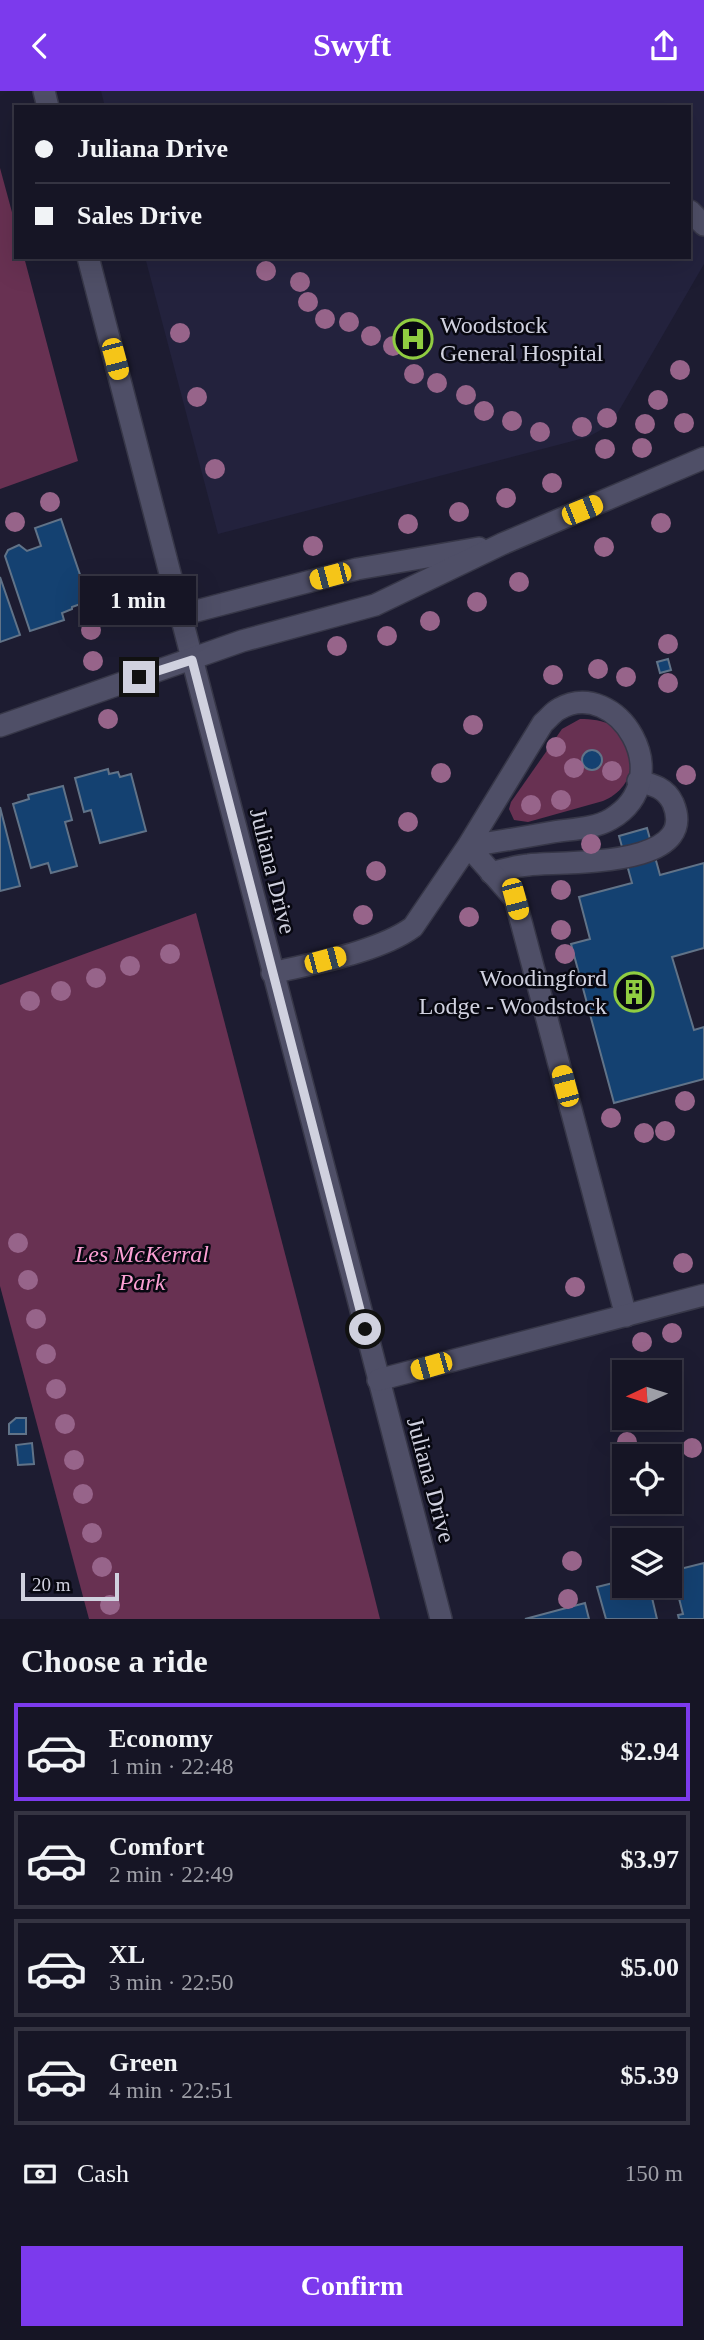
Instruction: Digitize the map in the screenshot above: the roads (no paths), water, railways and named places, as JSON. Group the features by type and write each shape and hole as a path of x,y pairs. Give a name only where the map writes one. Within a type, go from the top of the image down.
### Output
{"street":[{"path":"691,212 704,225"},
{"name":"Juliana Drive","path":"89,259 440,1619"},
{"path":"0,726 242,641 375,605 502,544 704,458"},
{"path":"181,615 357,569 502,544"},
{"path":"272,973 378,945 401,936 413,927 468,846 543,723 559,709 577,703 598,706 617,715 631,730 639,749 642,770 629,806 609,820 589,827 468,846"},
{"path":"491,873 526,865 616,859 660,847 673,837 677,824 676,810 669,795 656,785 639,781"},
{"path":"468,846 515,899 626,1316"},
{"path":"378,1380 704,1295"}],"place":[{"name":"Woodstock General Hospital","path":"413,339"},
{"name":"Woodingford Lodge - Woodstock","path":"634,992"}],"park label":[{"name":"Les McKerral Park","path":"142,1268"}]}
